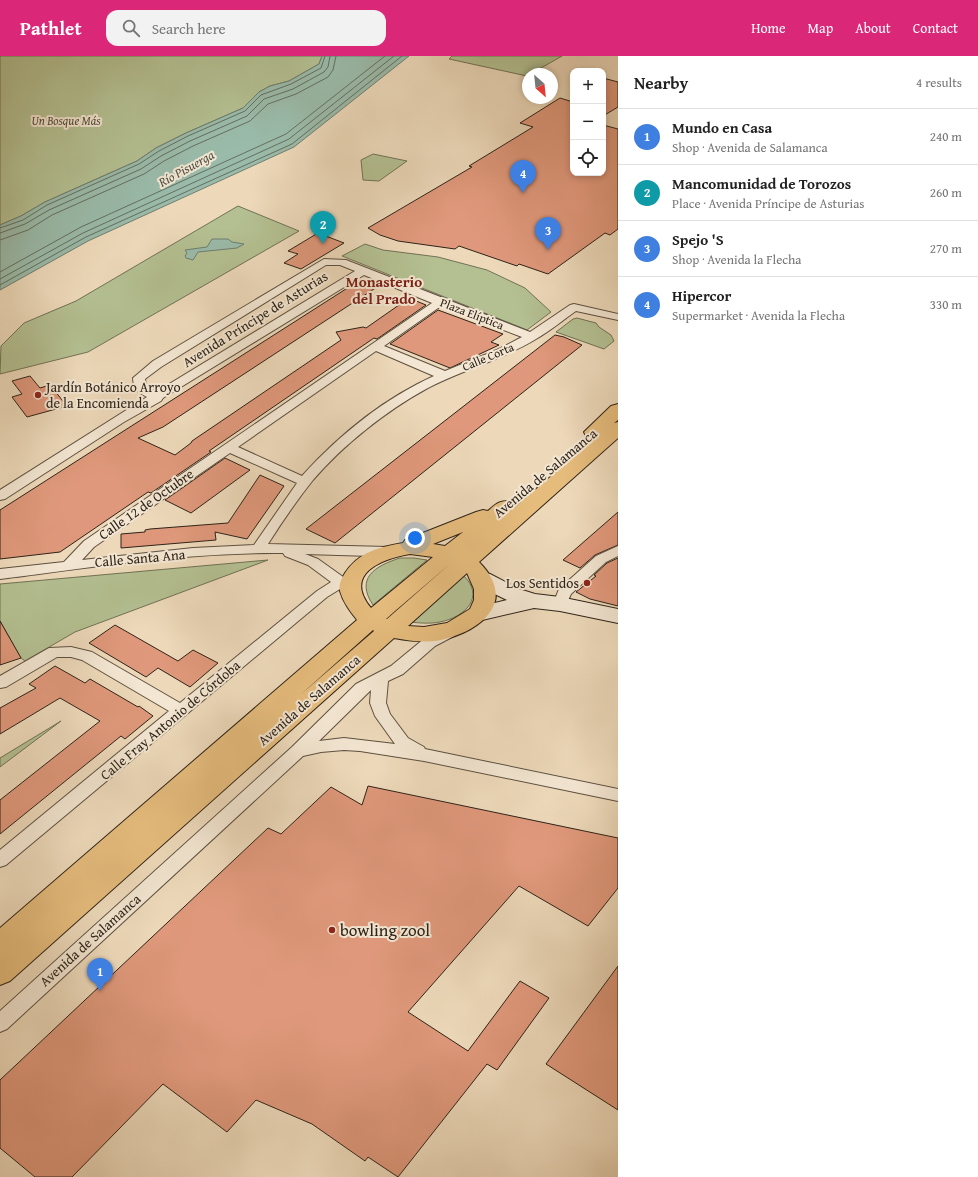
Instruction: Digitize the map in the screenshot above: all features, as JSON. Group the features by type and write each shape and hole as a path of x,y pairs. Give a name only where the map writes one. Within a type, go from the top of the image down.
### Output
{"highway":[{"name":"Avenida de Salamanca","path":"468,566 508,504 618,410"},
{"name":"Avenida de Salamanca","path":"0,944 380,625 468,566 485,545 618,428"},
{"path":"395,550 410,548 431,549 468,566 486,592 486,597 478,614 456,628 435,634 414,634 380,625 358,608 345,585 363,564 372,558 466,524 508,504"},
{"name":"Avenida de Salamanca","path":"0,973 380,625"}],"street":[{"name":"Plaza Elíptica","path":"157,398 140,388 139,378 157,364 324,262 342,262 440,302 532,337"},
{"name":"Avenida Príncipe de Asturias","path":"0,496 120,419 157,398 363,271"},
{"name":"Calle 12 de Octubre","path":"68,566 89,544 440,302"},
{"path":"532,337 574,306 615,318"},
{"name":"Calle Corta","path":"258,549 315,470 368,421 409,394 443,375 515,346 532,337"},
{"path":"376,347 443,375"},
{"path":"228,447 305,482"},
{"name":"Calle Santa Ana","path":"0,574 136,558 258,549 360,552 395,550"},
{"name":"Calle Santa Ana","path":"281,549 313,562 345,585"},
{"path":"560,604 564,592 601,559 618,550"},
{"path":"468,566 511,594 533,602 560,604 618,616"},
{"name":"Calle Fray Antonio de Córdoba","path":"0,860 322,594 345,585"},
{"path":"478,614 533,602"},
{"name":"Avenida de Salamanca","path":"0,1023 298,751 362,688 397,670 430,642 456,628"},
{"path":"0,683 54,652 71,652 87,656 181,711"},
{"path":"380,679 378,703 383,716 402,742 424,755"},
{"path":"298,751 321,746 344,744 424,755 618,794"}],"green space":[{"name":"Un Bosque Más","path":"0,56 322,56 319,64 289,81 270,86 259,92 243,108 186,133 156,148 137,161 45,202 21,216 0,225"},
{"path":"452,56 562,56 541,68 522,68 522,75 449,59"},
{"path":"373,154 407,161 379,181 363,180 361,160"},
{"path":"238,206 299,231 88,352 0,374 1,346 24,323 76,301"},
{"path":"365,244 383,250 438,257 487,270 525,288 551,312 527,330 342,256"},
{"path":"577,318 596,323 599,327 611,335 614,341 604,349 556,332 573,319"},
{"path":"400,558 427,560 373,605 368,596 366,587 370,574 383,565"},
{"path":"268,560 75,632 25,661 21,658 0,621 0,584"},
{"path":"463,575 470,583 473,591 470,605 464,611 457,616 440,622 409,622"},
{"path":"61,721 0,767 0,758"}],"water":[{"name":"Río Pisuerga","path":"322,56 409,56 294,147 88,241 0,290 0,225 21,216 45,202 137,161 156,148 186,133 243,108 259,92 270,86 289,81 319,64"},
{"path":"212,239 228,239 232,242 244,244 237,248 198,252 193,260 186,258 185,256 187,253 185,250 207,247"}],"building":[{"path":"606,79 618,82 618,107 606,114"},
{"path":"560,98 570,101 570,176 606,176 606,126 618,129 618,229 610,235 605,233 548,274 519,264 517,266 459,246 455,249 398,241 380,235 368,228 472,167 469,166 533,127 520,123 550,104 558,104 558,99"},
{"path":"318,233 344,243 301,269 284,263 298,254 288,251"},
{"path":"360,280 377,287 163,427 138,438 175,455 192,441 341,340 336,332 363,327 366,328 409,298 426,305 377,339 374,338 209,451 211,452 151,493 148,492 60,552 0,559 0,510"},
{"path":"438,310 503,334 491,342 499,345 450,368 390,344"},
{"path":"555,335 564,337 582,345 335,543 306,529"},
{"name":"Jardín Botánico Arroyo de la Encomienda","path":"30,376 40,388 50,385 67,406 27,417 12,397 22,394 12,381"},
{"path":"225,458 250,470 191,513 165,500"},
{"path":"260,475 284,486 247,539 215,532 216,540 121,548 121,534 145,532 145,530 150,529 228,523"},
{"path":"618,512 618,545 595,555 580,568 563,560"},
{"path":"618,558 618,606 590,599 576,592 596,576 594,575 607,563"},
{"path":"0,621 21,658 0,665"},
{"path":"115,625 178,661 193,650 218,663 190,687 158,668 146,677 89,643"},
{"path":"55,666 85,683 90,679 138,707 139,706 153,716 125,739 121,736 0,834 0,800 100,721 60,698 0,734 0,708 36,688 29,684"},
{"path":"368,786 618,838 618,888 588,926 519,886 408,1012 468,1051 520,981 549,998 497,1070 487,1064 398,1177 368,1157 365,1161 312,1124 256,1100 227,1132 163,1084 72,1177 35,1177 0,1148 0,1080 268,828 281,834 331,787 362,805"},
{"path":"618,966 618,1110 546,1064"}],"place":[{"name":"Hipercor","path":"523,193"},
{"name":"Mancomunidad de Torozos","path":"323,244"},
{"name":"Spejo 'S","path":"548,250"},
{"name":"Jardín Botánico Arroyo de la Encomienda","path":"38,395"},
{"name":"Los Sentidos","path":"587,583"},
{"name":"bowling zool","path":"332,930"},
{"name":"Mundo en Casa","path":"100,991"}],"district":[{"name":"Monasterio del Prado","path":"384,290"}]}
